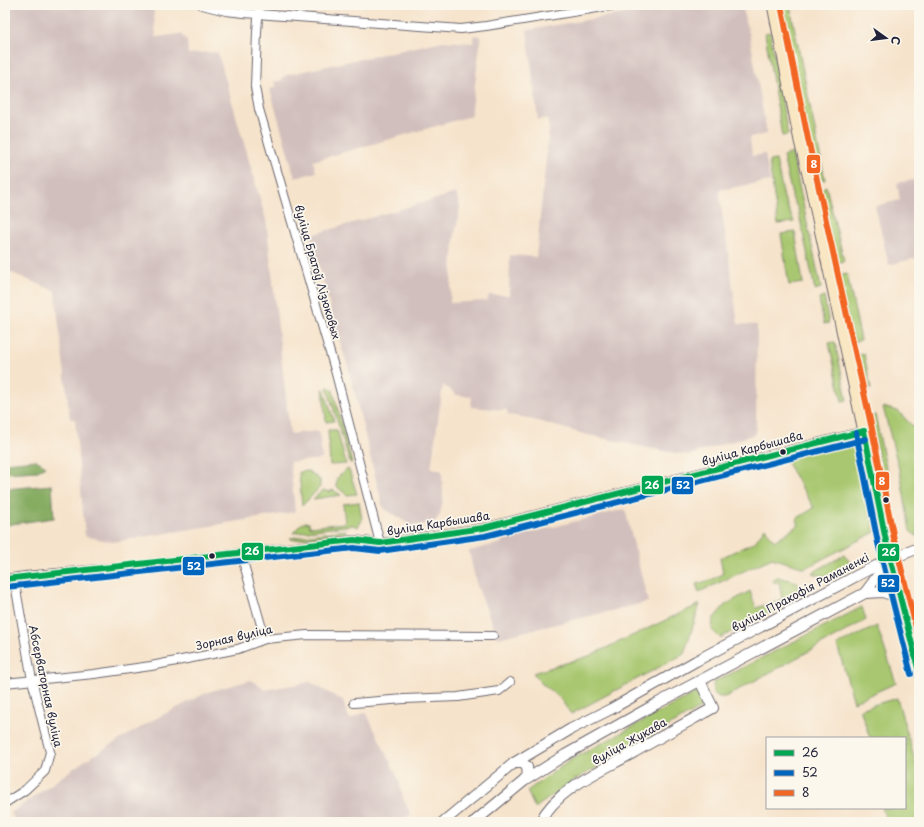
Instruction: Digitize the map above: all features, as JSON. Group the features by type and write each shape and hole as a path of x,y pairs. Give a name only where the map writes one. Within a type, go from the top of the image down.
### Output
{"main road":[{"path":"773,5 800,141 864,431 890,558 919,672"}],"street":[{"path":"202,5 226,11 259,9 299,18 461,29 616,5"},
{"name":"вуліца Братоў Лізюковых","path":"259,9 255,87 258,109 335,370 380,543"},
{"name":"вуліца Карбышава","path":"5,579 241,554 354,540 380,543 457,532 489,526 864,431"},
{"path":"890,558 919,548"},
{"path":"241,554 265,639"},
{"name":"вуліца Пракофія Раманенкі","path":"474,822 524,781 565,755 656,704 865,593 890,558"},
{"name":"вуліца Пракофія Раманенкі","path":"443,822 514,763 571,729 649,688 696,660 890,558"},
{"name":"Абсерваторная вуліца","path":"5,803 25,790 45,771 50,752 32,680 14,578"},
{"path":"865,593 883,592 899,598"},
{"name":"Зорная вуліца","path":"5,683 94,674 151,666 238,649 265,639 307,635 493,636"},
{"name":"вуліца Жукава","path":"540,822 546,811 556,800 580,782 713,708 700,681"},
{"path":"354,703 458,697 499,691 510,682"},
{"path":"649,688 646,693 647,699 649,702 656,704"},
{"path":"514,763 523,763 527,767 528,776 524,781"}],"shaded area":[{"path":"5,5 153,5 156,37 181,34 187,41 188,54 218,53 266,220 290,434 319,431 322,459 290,462 295,512 113,542 85,536 75,419 70,419 55,291 5,270"},
{"path":"675,5 743,5 745,22 747,23 749,32 767,134 750,137 752,156 765,154 770,181 719,190 738,324 757,325 756,434 689,455 584,434 523,417 508,415 507,410 471,407 472,397 457,395 443,385 431,468 442,471 443,499 440,515 434,522 412,526 383,508 349,370 337,333 311,235 456,193 460,207 454,240 450,303 487,301 489,295 509,295 510,255 536,257 549,128 547,118 538,120 527,30"},
{"path":"474,35 481,36 471,116 313,161 316,172 295,178 270,89 276,87 274,82 282,80 286,75 443,41 473,43"},
{"path":"919,179 919,257 889,265 875,206 900,200 897,183"},
{"path":"625,509 648,602 498,638 476,583 469,551 502,543 501,540"},
{"path":"251,680 265,690 310,682 343,701 350,719 366,712 399,780 403,798 411,815 397,822 16,822 11,813 84,761 155,719 208,692"}],"green space":[{"path":"790,6 825,180 817,178 815,174 800,103 783,8"},
{"path":"770,32 788,135 782,136 765,33"},
{"path":"792,153 821,288 815,290 798,209 793,200 783,156"},
{"path":"776,160 784,198 794,222 778,224 769,161"},
{"path":"826,186 844,261 835,263 819,194 821,189"},
{"path":"795,232 803,283 789,285 781,234"},
{"path":"847,274 861,340 852,342 838,276"},
{"path":"824,297 829,323 824,324 819,299"},
{"path":"835,342 847,400 842,401 829,343"},
{"path":"864,354 871,389 864,390 857,355"},
{"path":"327,387 331,388 333,391 352,463 350,463"},
{"path":"324,389 334,421 326,422"},
{"path":"883,407 898,411 912,426 919,425 918,537 910,531 901,477"},
{"path":"875,415 889,482 884,483 870,416"},
{"path":"328,430 337,430 346,464 330,465"},
{"path":"844,442 853,446 859,454 875,532 805,568 772,558 699,592 696,584 711,580 723,574 720,558 755,542 765,528 774,541 799,525 796,519 814,508 784,458"},
{"path":"36,460 46,466 38,471 5,473 5,463"},
{"path":"347,469 349,470 357,494 347,495 336,486 336,479"},
{"path":"308,471 320,480 320,487 302,506 299,472"},
{"path":"52,485 54,518 5,525 5,489"},
{"path":"323,490 329,492 333,490 341,495 313,499"},
{"path":"359,502 362,520 358,527 353,525 293,533 305,522 309,523 310,527 345,523 343,504"},
{"path":"345,530 346,533 293,540 290,538"},
{"path":"844,555 850,562 852,569 833,579 812,573"},
{"path":"778,577 797,582 802,590 799,597 720,638 712,630 713,619 725,605 750,591 756,608 782,599 779,582 773,582 772,579"},
{"path":"700,604 684,654 571,714 559,697 542,684 533,673 589,656"},
{"path":"862,607 866,620 725,697 719,697 713,693 714,682"},
{"path":"877,626 896,683 854,702 837,645"},
{"path":"695,693 702,696 704,700 702,707 571,782 535,808 527,791 569,761"},
{"path":"897,698 919,775 919,822 887,822 882,809 906,809 906,737 870,737 860,709"}],"transit line":[{"name":"8","path":"781,5 808,139 872,429 894,539 919,639"},
{"name":"26","path":"864,431 886,541 919,672"},
{"name":"26","path":"5,579 354,540 380,543 483,528 864,431"},
{"name":"52","path":"856,433 878,543 911,674"},
{"name":"52","path":"6,587 354,548 380,551 485,536 866,439"}]}
